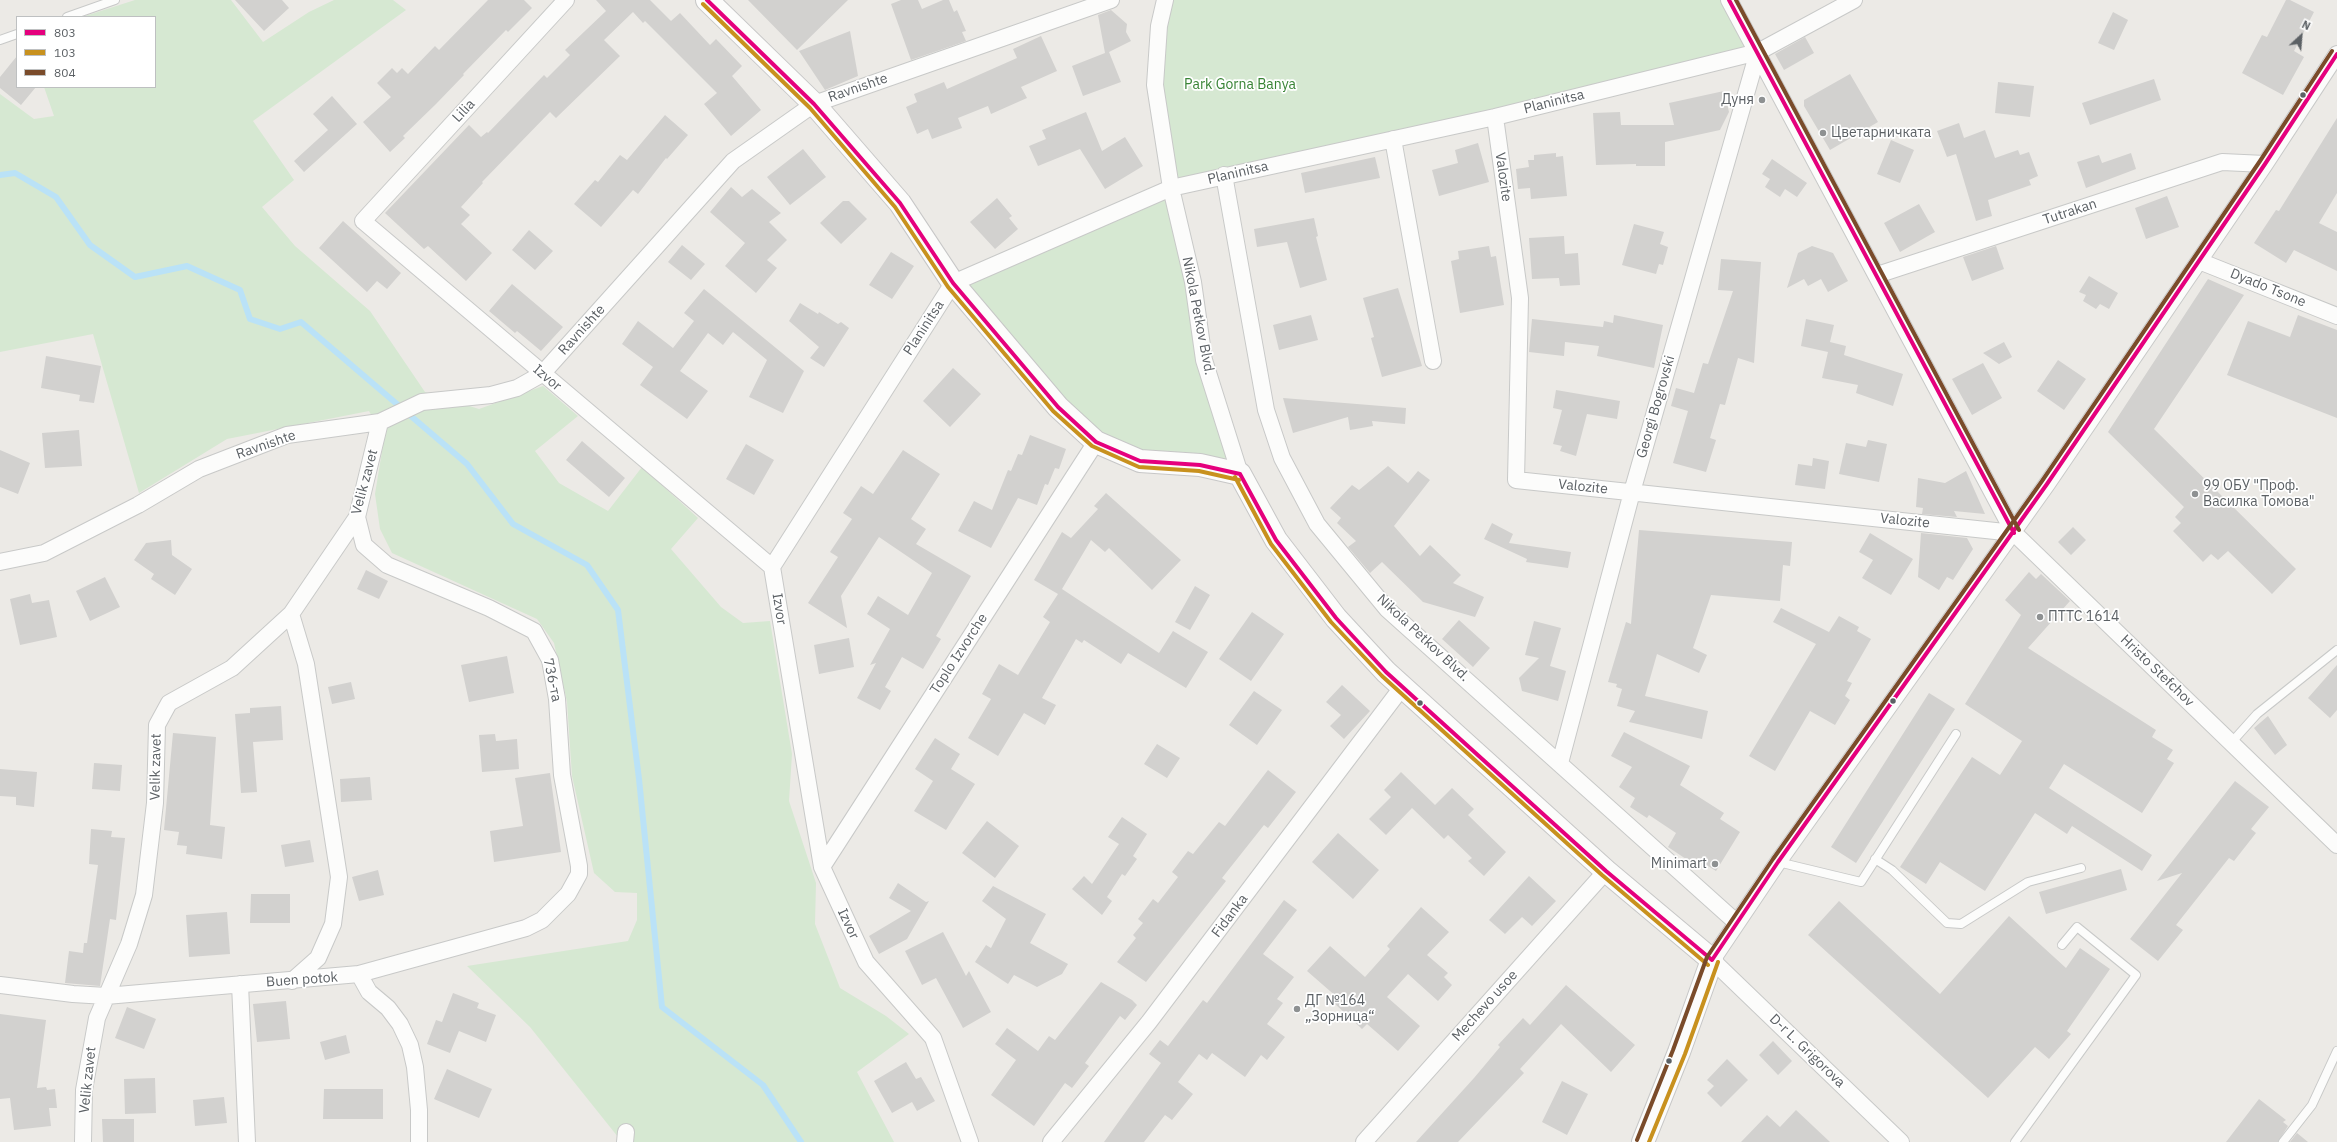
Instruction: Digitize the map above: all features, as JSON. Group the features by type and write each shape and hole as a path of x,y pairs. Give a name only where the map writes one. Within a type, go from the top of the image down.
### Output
{"street":[{"name":"Lilia","path":"363,221 566,0"},
{"path":"707,0 814,104 900,203 953,283 1058,407 1096,442 1140,461 1200,465 1240,474"},
{"name":"Ravnishte","path":"0,562 44,553 138,505 199,469 287,435 380,422 422,402 491,395 517,388 542,374 733,161 814,104 1111,0"},
{"name":"Nikola Petkov Blvd.","path":"1165,0 1159,26 1155,85 1171,188 1193,282 1204,360 1240,474 1276,540 1336,618 1386,672 1606,870 1712,960"},
{"name":"Hristo Stefchov","path":"1729,0 2014,533 2337,845"},
{"name":"Planinitsa","path":"772,566 953,283 1171,188 1224,175 1495,117 1758,52 1854,0"},
{"name":"Georgi Bogrovski","path":"1560,763 1632,492 1758,52"},
{"path":"1643,1142 1679,1052 1712,960 1778,862 2014,533 2265,164 2337,54"},
{"name":"Valozite","path":"1495,117 1520,298 1516,480 2014,533"},
{"path":"1393,140 1433,361"},
{"name":"Tutrakan","path":"1877,275 2222,162 2265,164"},
{"name":"Nikola Petkov Blvd.","path":"1224,175 1266,410 1282,458 1317,524 1387,609 1737,922"},
{"name":"Izvor","path":"363,221 542,374 772,566 822,867 866,962 933,1038 970,1142"},
{"name":"Dyado Tsone","path":"2199,261 2337,316"},
{"name":"Velik zavet","path":"83,1142 87,1068 97,1018 129,944 144,895 156,803 157,725 169,703 232,668 291,614 357,517 380,422"},
{"name":"Toplo Izvorche","path":"822,867 1096,442"},
{"name":"736-та","path":"357,517 364,545 388,565 489,608 534,631 550,660 557,699 562,775 579,866 577,879"},
{"path":"291,614 306,664 339,877 333,924 318,958 292,981"},
{"name":"Fidanka","path":"1051,1142 1153,1016 1403,686"},
{"name":"Mechevo usoe","path":"1364,1142 1606,870"},
{"name":"Buen potok","path":"0,985 73,994 106,996 359,974 526,928 542,920 553,911 568,894 577,879"},
{"name":"D-r L. Grigorova","path":"1712,960 1902,1142"},
{"path":"359,974 369,992 388,1008 400,1024 410,1045 415,1066 419,1142"},
{"path":"240,984 247,1142"}],"lane":[{"path":"70,16 115,0"},
{"path":"0,40 16,34"},
{"path":"2232,743 2257,714 2337,650"},
{"path":"1778,862 1861,882 1956,734"},
{"path":"1875,859 1892,870 1947,923 1961,924 2028,882 2081,868"},
{"path":"2015,1142 2136,975 2077,927 2062,945"},
{"path":"2283,1142 2312,1105 2337,1051"}],"green space":[{"path":"135,0 231,0 263,42 309,12 334,0 393,0 406,10 253,121 294,180 262,207 295,246 370,311 425,392 479,409 543,386 578,416 535,451 559,483 608,511 642,467 698,518 671,549 721,607 743,623 770,621 792,754 789,801 816,883 815,924 840,988 886,1016 909,1034 857,1072 894,1142 622,1142 530,1027 467,966 628,941 637,920 637,893 615,892 594,873 572,776 567,702 554,643 537,619 392,553 380,529 375,494 384,439 369,411 227,439 139,493 93,334 0,352 0,94 34,119 54,116 44,88 156,88 156,16 85,16"},
{"name":"Park Gorna Banya","path":"1167,0 1729,0 1758,52 1171,188 1155,85"},
{"path":"1171,188 1240,474 1096,442 953,283"}],"building":[{"path":"235,0 282,0 289,8 264,31"},
{"path":"488,0 524,0 532,8 508,32 506,30 436,104 403,136 405,138 390,152 363,122 391,97 377,83 392,68 397,73 402,68 408,74 435,46 439,50"},
{"path":"596,0 650,0 671,21 680,13 710,45 716,39 742,66 732,76 761,110 731,136 704,104 717,93 645,21 643,23 633,12 604,40 620,56 556,118 550,112 482,182 483,183 461,207 470,215 461,224 492,253 466,281 428,246 424,249 385,213 469,125 481,137 487,132 488,133 544,75 547,78 570,55 565,50 606,11"},
{"path":"748,0 848,0 797,50"},
{"path":"901,0 918,0 922,9 943,0 949,0 954,12 957,10 966,31 962,32 966,41 911,60 891,4"},
{"path":"2286,0 2290,0 2314,12 2294,51 2304,57 2283,95 2242,73 2262,35 2267,37"},
{"path":"1111,10 1127,24 1126,32 1131,41 1109,52 1121,82 1083,96 1072,66 1105,53 1098,15"},
{"path":"2113,12 2128,20 2114,50 2098,43"},
{"path":"850,31 858,76 825,90 799,51"},
{"path":"1041,36 1057,71 1021,87 1027,98 991,114 988,106 958,118 962,128 932,139 928,129 917,134 906,107 917,102 914,94 944,82 947,89 1017,58 1013,49"},
{"path":"1805,37 1814,53 1784,70 1775,54"},
{"path":"16,57 16,88 35,88 21,105 0,88 0,77"},
{"path":"1850,74 1878,122 1830,150 1804,106 1804,100"},
{"path":"2154,79 2161,100 2090,125 2082,103"},
{"path":"1998,82 2034,86 2030,117 1995,113"},
{"path":"1724,91 1729,112 1720,130 1665,142 1665,166 1636,166 1636,164 1596,165 1593,113 1620,112 1621,125 1674,125 1669,103"},
{"path":"332,96 357,124 304,172 294,161 328,130 313,114"},
{"path":"1086,112 1102,151 1125,137 1143,166 1105,189 1080,149 1038,166 1029,146 1046,139 1042,130"},
{"path":"665,115 688,135 667,159 666,158 638,194 633,190 601,227 574,204 595,180 598,182 620,155 627,160"},
{"path":"2337,118 2337,193 2319,223 2337,232 2337,271 2294,250 2286,263 2254,243 2276,210 2279,211"},
{"path":"1959,123 1964,138 1985,130 1995,158 2018,150 2020,155 2029,152 2038,176 2029,180 2031,185 1988,200 1992,216 1976,221 1956,154 1947,157 1937,131"},
{"path":"1891,140 1914,150 1900,183 1877,174"},
{"path":"1478,143 1489,182 1439,196 1432,170 1458,163 1455,150"},
{"path":"803,149 826,177 790,205 767,177"},
{"path":"1556,153 1556,157 1563,156 1567,196 1531,199 1530,188 1518,189 1516,169 1529,167 1528,160 1534,160 1534,155"},
{"path":"2131,153 2136,169 2086,188 2077,162 2099,155 2102,163"},
{"path":"1375,157 1380,178 1305,193 1301,173"},
{"path":"1772,159 1807,183 1797,197 1785,189 1780,197 1765,187 1770,179 1762,174"},
{"path":"731,187 742,197 752,189 781,213 769,222 787,240 767,260 777,268 756,293 725,266 745,243 710,212"},
{"path":"2167,196 2179,227 2146,239 2135,208"},
{"path":"997,198 1012,216 1009,218 1018,229 995,249 970,222"},
{"path":"843,201 849,201 867,219 841,244 820,223"},
{"path":"1919,204 1935,232 1900,252 1884,223"},
{"path":"1314,218 1318,236 1316,237 1327,280 1300,288 1287,242 1257,247 1254,229"},
{"path":"343,221 401,273 387,289 377,281 367,292 319,248"},
{"path":"1634,224 1664,232 1660,244 1668,247 1663,265 1659,264 1656,274 1622,265"},
{"path":"529,230 553,251 535,270 512,250"},
{"path":"1564,236 1565,254 1578,253 1580,285 1560,286 1559,278 1532,279 1529,238"},
{"path":"682,245 705,264 691,280 668,262"},
{"path":"1489,246 1491,257 1496,256 1504,305 1460,313 1451,261 1459,259 1458,251"},
{"path":"1812,246 1833,253 1848,281 1828,292 1821,279 1808,286 1804,279 1787,288 1798,253"},
{"path":"1996,246 2004,269 1972,281 1963,257"},
{"path":"891,252 914,266 892,299 869,285"},
{"path":"1721,259 1761,262 1754,363 1738,358 1725,405 1720,404 1710,438 1716,440 1706,472 1673,463 1688,411 1671,406 1676,388 1694,393 1703,363 1708,364 1733,291 1718,290"},
{"path":"2089,276 2118,293 2109,309 2100,304 2096,309 2083,301 2086,295 2079,292"},
{"path":"2208,279 2244,295 2154,429 2296,569 2272,594 2228,551 2218,560 2211,554 2203,562 2173,531 2181,523 2175,517 2184,507 2108,432"},
{"path":"512,284 563,327 541,351 517,331 515,333 489,311"},
{"path":"1398,288 1422,366 1382,377 1371,338 1374,337 1363,298"},
{"path":"704,289 804,371 783,413 749,397 767,360 733,332 723,345 708,333 680,371 708,391 687,419 640,385 653,367 622,344 638,321 673,348 694,321 684,313"},
{"path":"800,303 818,314 819,312 838,324 841,322 849,328 824,367 810,358 819,347 789,321"},
{"path":"1311,315 1318,340 1279,350 1273,325"},
{"path":"1614,315 1663,325 1654,368 1597,356 1599,346 1565,342 1564,356 1529,352 1532,319 1603,327 1604,321 1613,323"},
{"path":"2298,315 2337,330 2337,418 2227,375 2248,321 2290,337"},
{"path":"1806,319 1834,325 1830,342 1846,346 1844,355 1903,374 1893,406 1856,393 1858,385 1822,378 1828,352 1801,346"},
{"path":"2004,342 2012,357 1999,364 1983,353"},
{"path":"46,356 101,366 94,403 79,401 80,395 41,388"},
{"path":"2058,360 2086,379 2064,410 2037,391"},
{"path":"1983,363 2002,398 1972,415 1952,379"},
{"path":"953,368 981,394 950,427 923,401"},
{"path":"1556,390 1620,401 1617,419 1587,414 1576,456 1560,451 1562,446 1553,444 1562,410 1553,408"},
{"path":"1283,398 1406,408 1405,424 1372,421 1373,426 1350,430 1348,417 1293,433"},
{"path":"79,430 82,466 45,468 42,433"},
{"path":"1030,435 1066,449 1059,469 1055,468 1048,485 1045,484 1037,505 1018,498 991,548 958,531 974,501 992,510 1008,470 1011,471 1018,454 1022,455"},
{"path":"1868,440 1887,444 1879,482 1839,474 1846,443 1866,447"},
{"path":"582,441 625,478 609,497 566,460"},
{"path":"746,444 774,460 754,495 726,479"},
{"path":"0,450 30,463 18,494 0,487"},
{"path":"903,450 940,474 911,519 926,529 916,544 971,576 936,636 941,639 923,669 902,657 885,687 891,691 880,710 857,698 876,663 870,665 890,629 867,614 878,596 908,615 932,573 879,537 841,596 847,628 808,603 838,557 830,552 852,519 843,513 861,486 873,494"},
{"path":"1813,458 1829,461 1825,489 1795,485 1798,464 1812,466"},
{"path":"1388,466 1408,483 1418,471 1430,480 1394,526 1420,556 1430,545 1461,575 1453,583 1484,597 1475,617 1423,602 1382,562 1370,573 1348,547 1356,541 1337,523 1341,518 1330,508 1352,485 1359,490"},
{"path":"1966,471 1985,514 1954,511 1957,517 1922,514 1923,508 1916,507 1918,478 1945,483"},
{"path":"1106,493 1181,560 1152,590 1109,548 1105,552 1091,540 1062,589 1159,653 1173,631 1208,652 1186,688 1128,653 1121,664 1084,640 1082,643 1076,639 1042,698 1056,705 1045,725 1024,713 998,756 968,738 991,699 982,694 999,664 1018,675 1050,622 1043,617 1058,594 1034,580 1062,532 1071,538 1098,509 1094,506"},
{"path":"1492,523 1513,534 1509,543 1571,552 1568,568 1526,562 1527,559 1484,539"},
{"path":"2073,527 2086,540 2071,555 2058,542"},
{"path":"1639,530 1792,542 1790,566 1783,565 1780,601 1711,595 1693,648 1707,655 1699,673 1657,654 1645,696 1708,711 1702,739 1629,722 1635,711 1617,706 1622,689 1616,687 1617,684 1608,682 1626,622 1631,624"},
{"path":"1870,533 1913,559 1891,595 1862,578 1873,560 1859,552"},
{"path":"1921,533 1967,538 1973,549 1953,580 1947,577 1939,590 1918,577"},
{"path":"171,540 172,555 192,569 175,595 151,579 154,574 134,560 146,543"},
{"path":"366,570 388,581 379,599 357,589"},
{"path":"2029,572 2036,579 2041,574 2070,601 2028,648 2156,730 2152,737 2173,750 2167,759 2174,763 2142,813 2064,764 2049,788 2152,855 2142,871 2072,826 2067,834 2035,813 1985,891 1940,862 1926,884 1900,867 1972,757 2000,775 2022,741 1965,704 2021,615 2005,600"},
{"path":"105,577 120,607 90,621 76,591"},
{"path":"1195,586 1210,595 1190,630 1175,622"},
{"path":"30,594 32,603 49,600 57,637 20,645 10,599"},
{"path":"1781,608 1829,632 1839,616 1859,627 1857,631 1871,639 1847,681 1852,683 1845,696 1850,700 1835,725 1810,711 1775,771 1749,756 1816,644 1773,622"},
{"path":"1252,612 1284,634 1251,681 1219,659"},
{"path":"1459,620 1490,648 1473,667 1442,639"},
{"path":"1534,621 1561,628 1550,666 1566,671 1558,701 1522,691 1519,678 1539,658 1525,655"},
{"path":"849,638 854,667 819,674 814,645"},
{"path":"507,656 514,693 469,702 461,665"},
{"path":"2337,665 2337,710 2330,718 2308,698"},
{"path":"351,682 355,699 332,704 328,687"},
{"path":"1342,685 1370,711 1344,739 1330,726 1341,715 1326,702"},
{"path":"1254,691 1282,710 1257,745 1229,725"},
{"path":"1929,693 1955,709 1856,863 1831,847"},
{"path":"281,706 283,740 253,742 257,792 241,793 235,714 250,713 250,708"},
{"path":"2268,716 2287,745 2275,755 2254,728"},
{"path":"1624,732 1690,766 1680,785 1724,813 1720,819 1740,832 1716,871 1695,858 1692,863 1668,847 1676,833 1649,815 1647,818 1630,807 1635,798 1619,787 1632,767 1611,756"},
{"path":"173,733 216,737 210,825 225,827 222,859 186,854 187,846 177,845 179,832 164,830"},
{"path":"495,734 496,741 517,739 519,769 482,772 479,735"},
{"path":"935,738 960,754 951,769 975,784 946,830 914,811 933,781 915,769"},
{"path":"1157,744 1180,758 1167,778 1144,764"},
{"path":"94,763 122,765 120,791 92,789"},
{"path":"0,769 37,772 34,807 16,805 16,797 0,796"},
{"path":"1268,770 1296,792 1268,828 1264,825 1222,878 1226,881 1146,982 1117,962 1136,938 1133,935 1143,923 1138,919 1153,899 1158,903 1178,877 1172,872 1188,851 1193,854 1219,822 1225,826"},
{"path":"1401,772 1435,805 1452,788 1474,809 1468,815 1506,852 1484,876 1468,861 1472,858 1448,835 1444,839 1412,808 1386,835 1369,819 1391,797 1384,790"},
{"path":"550,773 561,852 494,862 490,831 523,826 515,778"},
{"path":"370,777 372,800 341,802 340,779"},
{"path":"2235,781 2269,807 2251,829 2256,833 2234,861 2229,858 2176,925 2183,930 2158,961 2130,939 2182,873 2157,881"},
{"path":"1122,817 1147,834 1133,856 1137,859 1125,876 1122,874 1107,897 1112,901 1102,915 1072,889 1084,876 1092,884 1119,844 1108,837"},
{"path":"987,821 1019,846 995,878 962,853"},
{"path":"91,829 112,831 111,837 125,838 116,920 110,919 100,986 65,983 69,951 83,953 84,943 87,943 98,865 89,864"},
{"path":"1338,833 1379,870 1353,899 1312,862"},
{"path":"310,840 314,862 285,867 281,845"},
{"path":"2121,869 2127,890 2046,914 2039,892"},
{"path":"378,870 384,895 359,901 352,877"},
{"path":"1529,876 1556,901 1532,926 1522,917 1505,934 1489,920"},
{"path":"898,883 926,902 929,901 907,939 879,954 869,936 911,911 889,898"},
{"path":"993,886 1046,914 1030,943 1068,964 1062,974 1037,987 1014,975 1008,984 975,962 986,945 991,948 1006,919 982,901"},
{"path":"251,894 290,894 290,923 250,923"},
{"path":"1284,900 1297,910 1263,954 1294,977 1277,999 1283,1003 1267,1024 1285,1037 1267,1060 1261,1055 1245,1077 1212,1053 1207,1060 1199,1054 1178,1082 1193,1094 1172,1120 1165,1115 1144,1142 1104,1142 1161,1063 1149,1054 1160,1040 1168,1046 1203,1000 1207,1003"},
{"path":"1839,901 1940,994 2009,916 2066,968 2080,948 2110,969 2067,1031 2071,1034 2049,1059 2035,1047 1988,1098 1808,935"},
{"path":"1421,907 1449,932 1427,955 1448,973 1444,977 1452,985 1438,1001 1408,974 1387,997 1420,1026 1398,1051 1367,1024 1362,1029 1334,1003 1338,998 1307,971 1330,946 1365,977 1390,949 1387,946"},
{"path":"227,912 230,954 189,957 186,915"},
{"path":"943,932 966,976 969,971 991,1012 963,1028 936,978 922,985 905,951"},
{"path":"1101,982 1132,1000 1137,1005 1125,1020 1120,1016 1085,1063 1089,1066 1072,1088 1065,1083 1034,1126 991,1095 1016,1060 995,1044 1007,1028 1038,1051 1049,1036 1055,1040"},
{"path":"1566,985 1635,1045 1611,1072 1561,1024 1520,1069 1524,1073 1458,1142 1416,1142 1474,1078 1500,1047 1498,1045 1523,1018 1530,1025"},
{"path":"453,993 479,1003 477,1008 496,1015 486,1042 459,1031 450,1053 427,1044 436,1020 442,1022"},
{"path":"286,1001 290,1039 257,1042 253,1004"},
{"path":"127,1007 156,1019 144,1049 115,1038"},
{"path":"0,1014 46,1020 37,1088 46,1087 47,1090 55,1089 57,1108 49,1108 51,1126 14,1130 10,1098 0,1099"},
{"path":"346,1035 350,1053 325,1060 320,1042"},
{"path":"1773,1041 1792,1061 1778,1075 1759,1055"},
{"path":"1727,1059 1748,1080 1721,1107 1707,1093 1714,1086 1707,1080"},
{"path":"906,1062 916,1079 921,1077 935,1101 917,1111 912,1102 892,1113 874,1081"},
{"path":"447,1069 492,1089 479,1118 434,1099"},
{"path":"155,1078 156,1113 125,1114 124,1079"},
{"path":"1562,1081 1588,1094 1567,1135 1542,1122"},
{"path":"324,1089 383,1089 383,1119 323,1119"},
{"path":"224,1097 227,1123 195,1126 193,1100"},
{"path":"2259,1099 2286,1120 2283,1122 2288,1126 2278,1142 2226,1142"},
{"path":"1796,1110 1830,1142 1741,1142 1767,1115 1780,1127"},
{"path":"102,1119 134,1119 134,1142 103,1142"},
{"path":"2297,1133 2308,1142 2290,1142"}],"waterway":[{"path":"0,175 15,173 56,197 90,245 135,277 187,266 240,290 250,319 280,329 301,322 467,464 513,524 587,565 618,610 639,779 662,1007 763,1085 801,1142"}],"transit line":[{"name":"803","path":"707,0 814,104 900,203 953,283 1058,407 1096,442 1140,461 1200,465 1240,474"},
{"name":"803","path":"1729,0 2014,533"},
{"name":"804","path":"1736,0 2019,530"},
{"name":"103","path":"703,4 810,108 895,207 948,287 1053,411 1092,446 1139,467 1199,471 1239,480"},
{"name":"804","path":"1637,1140 1673,1050 1707,957 1773,859 2042,481 2260,161 2332,51"},
{"name":"803","path":"1712,960 1778,862 2047,484 2265,164 2337,54"},
{"name":"803","path":"1240,474 1276,540 1336,618 1386,672 1606,871 1712,960"},
{"name":"103","path":"1235,477 1271,544 1331,622 1382,676 1602,875 1708,965"},
{"name":"103","path":"1649,1142 1685,1054 1718,962"}],"place":[{"name":"Дуня","path":"1762,100"},
{"name":"Цветарничката","path":"1823,133"},
{"name":"99 ОБУ \"Проф. Василка Томова\"","path":"2195,494"},
{"name":"ПТТС 1614","path":"2040,617"},
{"name":"Minimart","path":"1715,864"},
{"name":"ДГ №164 „Зорница“","path":"1297,1009"}]}
